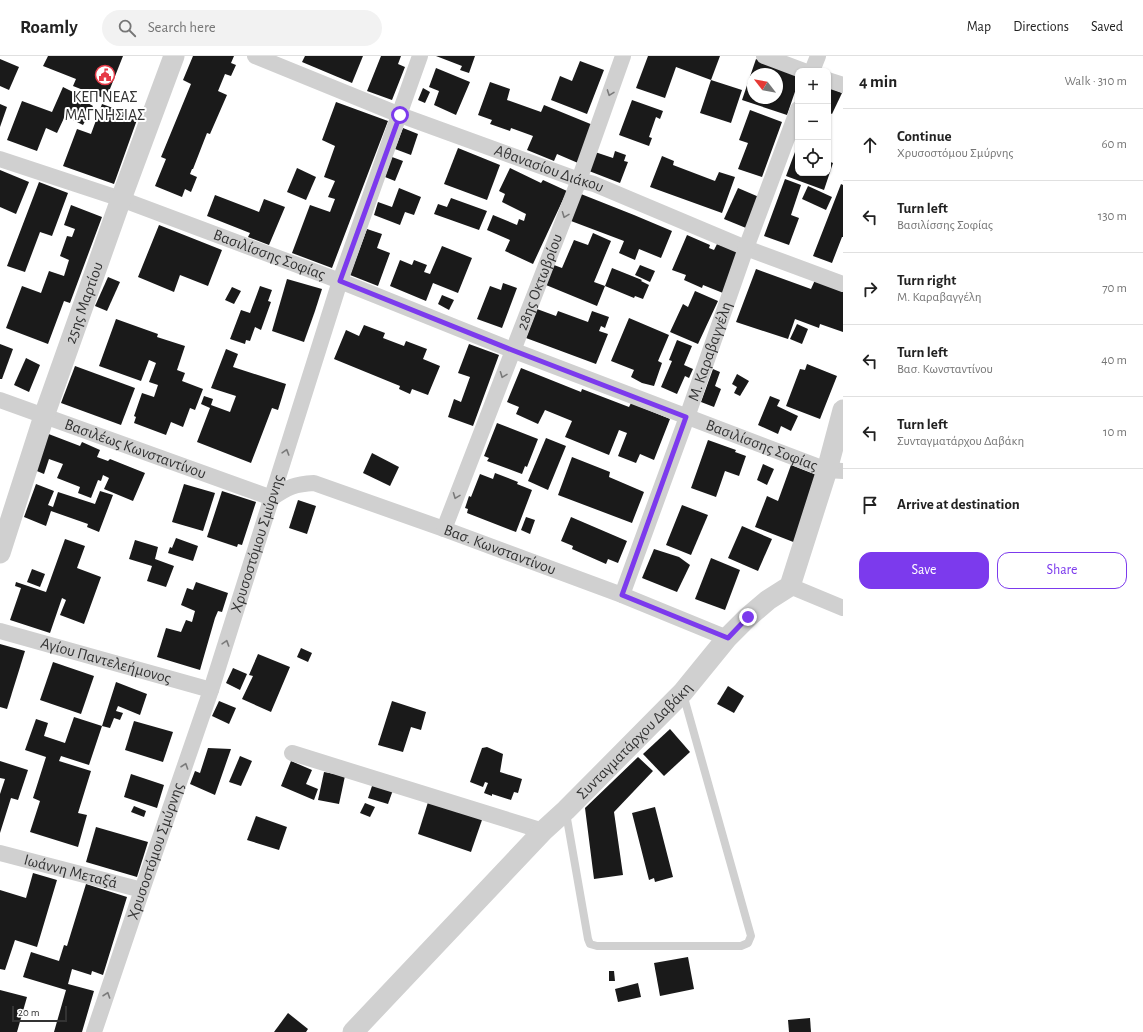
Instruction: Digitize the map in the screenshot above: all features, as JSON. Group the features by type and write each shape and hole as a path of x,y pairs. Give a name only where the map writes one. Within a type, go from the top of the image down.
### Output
{"street":[{"name":"25ης Μαρτίου","path":"0,553 44,416 121,199 174,56"},
{"name":"Αθανασίου Διάκου","path":"255,56 400,115 579,180 594,184 746,248 843,284"},
{"name":"Χρυσοστόμου Σμύρνης","path":"94,1032 211,690 340,281 420,56"},
{"name":"28ης Οκτωβρίου","path":"444,529 579,180 623,56"},
{"path":"764,56 796,68"},
{"path":"813,68 818,56"},
{"path":"831,81 843,85"},
{"name":"Μ. Καραβαγγέλη","path":"622,595 746,248 795,117"},
{"name":"Βασιλίσσης Σοφίας","path":"0,159 121,199 340,281 512,350 686,417 835,470"},
{"name":"Βασιλέως Κωνσταντίνου","path":"0,400 272,498"},
{"path":"843,410 835,470 790,586 843,608"},
{"name":"Βασ. Κωνσταντίνου","path":"272,498 286,489 300,484 314,483 622,595 728,638"},
{"name":"Συνταγματάρχου Δαβάκη","path":"353,1032 543,831 566,810 683,692 728,638 768,600 790,586"},
{"name":"Αγίου Παντελεήμονος","path":"0,632 211,690"},
{"path":"292,753 543,831"},
{"name":"Ιωάννη Μεταξά","path":"0,853 142,890"}],"lane":[{"path":"566,810 590,944 598,946 741,946 748,943 751,936 683,692"}],"building":[{"path":"48,56 123,56 106,99 73,86 76,79 43,66"},
{"path":"193,56 234,56 231,63 236,65 231,76 225,74 218,91 227,95 210,134 207,133 190,174 197,177 191,192 185,189 182,197 155,186 166,159 161,157 191,84 183,80"},
{"path":"305,56 363,56 352,83 302,62"},
{"path":"381,56 401,56 398,64 405,67 392,100 367,91"},
{"path":"436,56 475,56 469,73 460,70 462,66"},
{"path":"648,56 720,56 711,80 676,67 665,98 636,88"},
{"path":"0,59 19,67 9,90 0,86"},
{"path":"756,59 783,68 753,68"},
{"path":"580,61 604,70 587,114 551,100 560,76 572,81"},
{"path":"436,68 470,82 456,115 434,105 439,91 429,87"},
{"path":"783,68 795,72 795,92 787,115 754,104 783,104"},
{"path":"711,80 742,90 731,123 700,113"},
{"path":"490,82 510,89 507,100 541,112 544,105 593,125 578,163 557,154 554,161 527,150 533,136 511,128 510,131 490,124 492,120 478,115"},
{"path":"747,85 747,102 742,100"},
{"path":"63,87 75,93 74,95 93,106 83,125 65,116 57,133 46,128 37,151 7,140 22,101 52,112"},
{"path":"423,88 430,92 425,103 418,100"},
{"path":"831,88 842,93 831,114"},
{"path":"632,100 663,111 660,119 656,117 649,137 652,138 649,146 619,135"},
{"path":"336,102 388,121 332,268 292,253 310,205 330,212 335,199 328,197 335,181 324,177 335,146 322,140"},
{"path":"0,104 7,107 0,127"},
{"path":"102,104 138,117 114,184 63,166 77,129 91,134"},
{"path":"750,110 782,122 762,177 738,169 748,143 739,140"},
{"path":"403,128 418,134 411,155 395,149"},
{"path":"458,148 500,165 487,200 444,184"},
{"path":"615,151 626,155 624,161 628,162 620,183 589,171 595,152 613,158"},
{"path":"795,152 795,176 829,176 824,190 786,176"},
{"path":"662,156 674,161 673,165 715,181 719,172 735,177 722,213 650,187"},
{"path":"392,157 403,161 395,181 385,177"},
{"path":"297,168 316,177 306,200 287,192"},
{"path":"510,168 541,183 543,180 567,191 533,264 505,251 510,240 487,230 493,215 517,225 519,219 524,221 526,214 502,202 505,194 499,191"},
{"path":"0,170 29,182 16,214 0,207"},
{"path":"785,179 801,185 791,215 799,218 789,245 764,236"},
{"path":"39,182 68,193 52,236 40,232 25,272 7,266"},
{"path":"841,184 843,185 843,237 832,263 813,256"},
{"path":"808,186 832,197 826,210 802,199"},
{"path":"399,188 421,197 414,215 405,212 400,225 374,215 378,202 392,207"},
{"path":"738,188 759,197 746,228 724,219"},
{"path":"581,194 672,231 661,258 639,249 635,260 619,253 624,241 571,221"},
{"path":"215,195 259,212 264,199 285,207 269,245 248,237 250,233 207,216"},
{"path":"451,198 487,211 479,230 434,214 438,204 447,207"},
{"path":"71,205 102,217 70,303 64,301 48,344 6,328 22,286 41,293 49,271 64,276 69,260 60,256 67,236 72,237 75,229 64,225"},
{"path":"159,225 222,250 208,286 180,275 174,292 138,277"},
{"path":"367,229 382,234 377,248 390,253 378,286 350,275"},
{"path":"593,233 611,241 594,282 605,286 597,306 546,285 554,265 562,268 574,240 588,245"},
{"path":"687,235 710,245 709,248 714,250 717,244 739,252 723,293 703,285 702,288 684,280 686,275 672,270"},
{"path":"442,246 472,258 458,293 433,283 426,301 390,286 400,260 412,265 414,260 427,265 424,272 430,274"},
{"path":"640,265 655,271 650,282 635,275"},
{"path":"612,268 642,280 641,281 649,285 643,299 635,296 634,298 605,286"},
{"path":"756,269 811,289 815,280 843,292 843,332 820,324 819,328 795,319 788,339 736,322"},
{"path":"108,277 120,282 107,311 95,306"},
{"path":"287,279 322,289 304,342 272,331"},
{"path":"503,283 517,288 502,328 477,319 490,286 501,290"},
{"path":"260,286 272,290 268,301 271,302 261,330 255,327 250,341 246,340 245,344 230,339 241,310 250,313"},
{"path":"232,287 241,291 234,304 225,300"},
{"path":"695,291 718,301 698,344 670,332 683,304 688,307"},
{"path":"442,295 454,300 449,310 438,304"},
{"path":"537,309 556,316 558,311 588,322 592,311 609,317 605,328 601,326 599,331 608,334 596,364 526,338"},
{"path":"629,318 669,335 658,361 662,363 654,386 642,383 631,377 634,370 611,361"},
{"path":"116,319 158,334 157,337 185,346 177,370 185,373 182,381 203,389 195,410 190,408 183,427 171,422 166,435 134,423 136,417 134,416 142,393 154,397 158,385 149,382 156,363 149,360 141,381 99,366"},
{"path":"797,324 808,329 802,344 790,339"},
{"path":"364,325 385,333 383,338 404,346 406,341 427,349 423,359 440,366 428,395 412,389 410,394 399,389 400,386 334,359 346,330 359,336"},
{"path":"677,340 692,346 684,365 693,369 689,378 685,376 677,394 661,387 672,361 669,360"},
{"path":"0,344 13,349 2,379 0,379"},
{"path":"469,344 499,355 473,426 448,417 454,399 461,402 470,377 458,373"},
{"path":"226,349 238,354 233,367 286,384 278,410 272,408 251,463 197,442 210,408 201,404 204,396 213,399 211,405 230,412 236,396 211,388"},
{"path":"26,358 40,365 29,392 14,385"},
{"path":"807,364 837,376 820,419 786,406 800,369 805,370"},
{"path":"75,366 135,388 121,425 61,403"},
{"path":"521,368 581,392 582,389 629,407 631,403 670,419 654,460 640,454 636,463 618,456 627,433 619,430 609,455 565,437 572,421 545,410 538,424 516,414 519,407 507,402"},
{"path":"713,369 720,372 715,386 721,389 714,407 701,402"},
{"path":"737,374 749,381 740,396 734,393 737,387 732,384"},
{"path":"770,396 780,400 777,406 798,416 791,431 781,426 778,434 758,425"},
{"path":"497,423 538,439 527,467 525,466 522,474 487,461 489,458 484,456"},
{"path":"46,433 80,446 82,442 100,450 97,457 108,461 110,459 145,473 133,501 104,489 109,478 103,475 101,481 98,480 91,498 78,493 80,487 57,478 63,464 49,459 44,474 32,469"},
{"path":"546,438 566,446 548,490 528,481"},
{"path":"708,440 736,450 735,452 746,456 739,476 725,471 716,497 691,488"},
{"path":"372,453 399,467 390,486 363,473"},
{"path":"572,457 610,472 609,477 644,492 632,523 558,495"},
{"path":"763,464 774,469 767,485 757,480"},
{"path":"791,465 819,476 801,545 755,527 767,496 778,501"},
{"path":"495,473 518,482 517,484 532,490 516,532 467,513 468,509 465,508 480,474 493,479"},
{"path":"36,484 54,491 48,505 53,507 58,492 95,504 100,491 113,495 99,532 87,527 88,524 51,511 46,526 24,517"},
{"path":"184,484 215,493 203,531 172,522"},
{"path":"222,491 256,502 242,545 238,544 237,547 207,537"},
{"path":"298,500 316,506 307,534 289,528"},
{"path":"682,505 708,515 691,555 666,545"},
{"path":"526,517 535,520 530,534 521,530"},
{"path":"571,517 627,541 618,563 608,559 606,564 572,549 573,546 561,541"},
{"path":"742,526 772,539 758,571 728,558"},
{"path":"176,538 198,546 193,561 168,553"},
{"path":"65,539 85,546 77,568 101,577 84,624 60,615 66,600 62,598 50,633 10,620 21,588 15,586 16,582 46,592"},
{"path":"135,540 158,547 155,559 174,566 166,587 147,581 152,566 129,559"},
{"path":"654,549 679,557 690,565 677,592 642,578"},
{"path":"711,558 740,570 725,610 695,599"},
{"path":"32,569 45,574 40,587 27,582"},
{"path":"196,582 228,593 222,612 218,611 215,618 200,670 157,657 166,628 181,632 186,620 192,622 195,611 181,605 187,588 193,590"},
{"path":"0,644 25,651 7,709 0,707"},
{"path":"301,648 312,653 308,662 297,657"},
{"path":"258,654 290,667 271,712 242,699 253,676 249,675"},
{"path":"53,662 94,676 81,714 40,700"},
{"path":"233,668 247,674 240,690 226,683"},
{"path":"116,682 147,694 140,715 118,706 116,711 123,713 120,720 114,718 110,728 102,726"},
{"path":"728,686 744,696 734,713 717,704"},
{"path":"219,701 236,708 229,724 212,716"},
{"path":"392,701 426,712 421,730 411,727 403,752 378,745"},
{"path":"74,717 102,726 89,765 61,756 59,761 91,771 78,813 87,815 78,847 30,832 40,801 33,798 46,757 25,750 36,719 48,723 44,736 65,743"},
{"path":"134,721 173,732 163,762 125,750"},
{"path":"670,729 690,752 664,776 643,754"},
{"path":"487,747 503,754 500,772 522,779 518,793 514,792 511,800 484,793 488,783 485,782 483,787 470,782 482,748"},
{"path":"208,748 231,749 215,795 190,784 195,771 200,773"},
{"path":"240,756 252,761 241,786 229,782"},
{"path":"638,757 653,771 614,812 623,875 594,879 585,808"},
{"path":"0,761 28,770 18,800 11,798 0,833 0,794 5,779 0,778"},
{"path":"291,761 312,770 306,784 318,789 314,800 281,786"},
{"path":"324,772 345,776 339,804 318,800"},
{"path":"131,774 164,785 157,808 124,797"},
{"path":"373,783 393,790 388,804 368,798"},
{"path":"429,799 483,817 471,852 418,834"},
{"path":"365,803 375,807 370,817 360,813"},
{"path":"134,806 146,811 144,817 131,812"},
{"path":"655,807 673,877 655,882 654,878 649,880 632,813"},
{"path":"256,816 287,827 279,850 247,840"},
{"path":"96,827 148,842 137,877 86,862"},
{"path":"33,873 57,880 37,947 15,940 5,970 0,969 0,890 26,898"},
{"path":"86,884 127,897 103,975 92,971 91,975 72,969 68,984 94,991 82,1032 54,1032 66,990 23,977 31,952 59,961 64,945 67,946"},
{"path":"688,957 694,989 660,996 654,963"},
{"path":"609,971 614,971 615,981 609,981"},
{"path":"638,983 641,997 618,1002 615,989"},
{"path":"0,990 27,997 17,1032 0,1032"},
{"path":"288,1013 308,1029 306,1032 274,1032"},
{"path":"810,1018 811,1032 789,1032 788,1020"}],"place":[{"name":"ΚΕΠ ΝΕΑΣ ΜΑΓΝΗΣΙΑΣ","path":"105,75"}],"route":[{"path":"400,115 340,281 512,350 686,417 622,595 728,638 748,617"}]}
